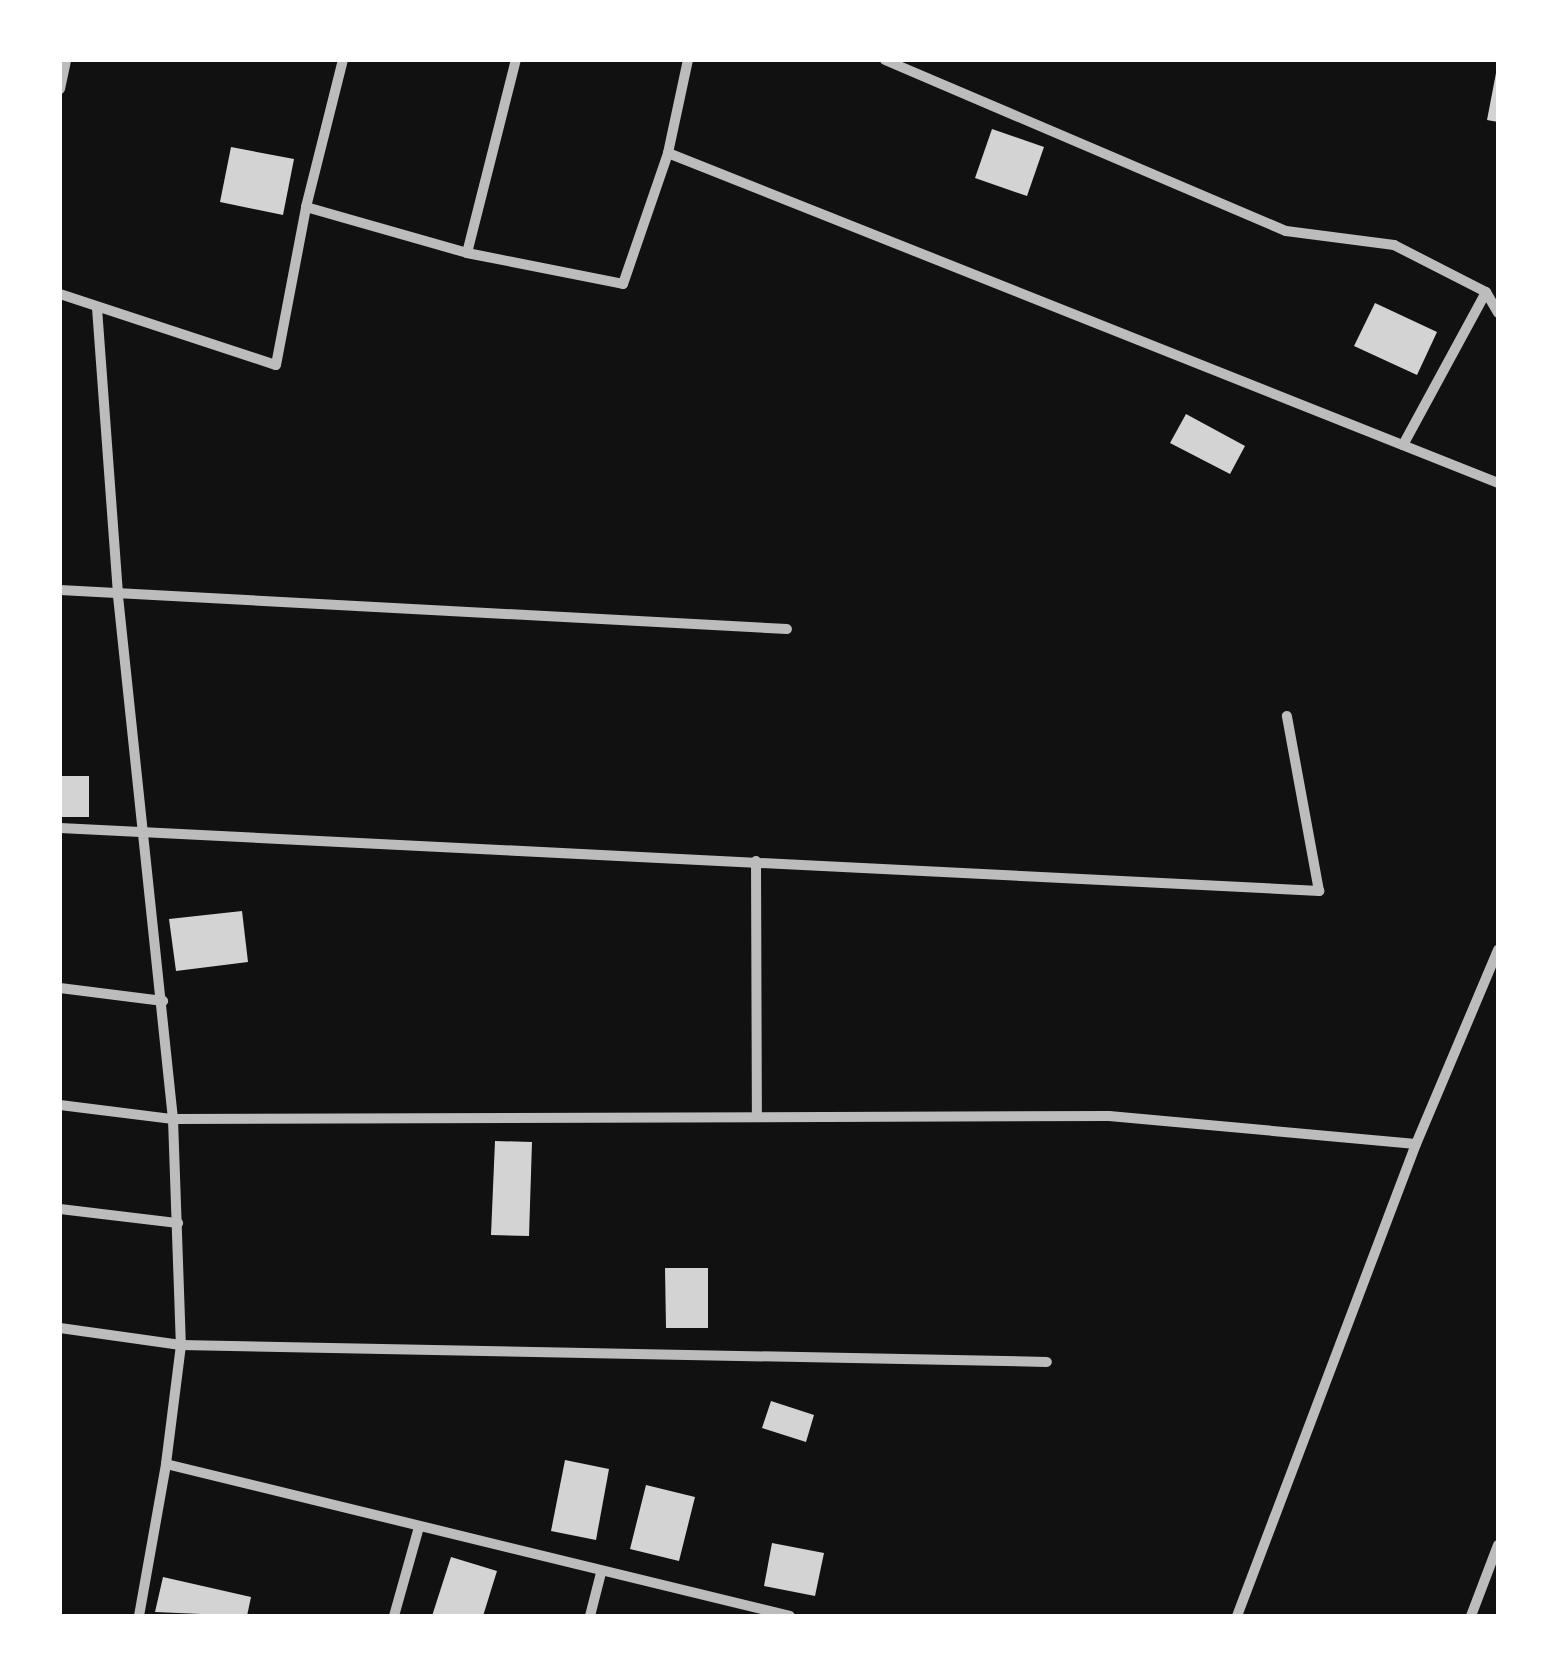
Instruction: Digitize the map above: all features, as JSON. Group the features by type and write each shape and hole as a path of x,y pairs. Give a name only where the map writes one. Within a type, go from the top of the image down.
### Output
{"street":[{"path":"60,89 66,60"},
{"path":"60,294 276,365 306,207 344,60"},
{"path":"467,253 516,60"},
{"path":"306,207 467,253 623,284 668,153 688,60"},
{"path":"885,60 1286,230 1394,246 1486,292 1498,313"},
{"path":"668,153 1498,483"},
{"path":"1403,445 1486,292"},
{"path":"97,308 118,596 164,1001 178,1223 181,1344 166,1464 139,1616"},
{"path":"60,590 788,630"},
{"path":"60,828 1319,891 1287,716"},
{"path":"756,861 758,1117"},
{"path":"1237,1616 1416,1144 1498,950"},
{"path":"60,988 164,1001"},
{"path":"60,1106 173,1119 1109,1116 1416,1144"},
{"path":"60,1209 178,1223"},
{"path":"60,1328 181,1344 1047,1362"},
{"path":"166,1464 790,1616"},
{"path":"394,1616 419,1527"},
{"path":"1471,1616 1498,1545"},
{"path":"590,1616 601,1573"}],"building":[{"path":"1498,73 1498,122 1487,120"},
{"path":"992,129 1044,147 1027,196 975,178"},
{"path":"231,147 294,159 283,215 220,202"},
{"path":"1375,303 1437,332 1417,375 1354,346"},
{"path":"1186,414 1245,446 1230,474 1170,443"},
{"path":"60,776 89,776 89,817 60,817"},
{"path":"242,911 248,962 176,971 169,919"},
{"path":"495,1141 532,1142 529,1236 491,1235"},
{"path":"665,1268 708,1268 708,1328 666,1328"},
{"path":"771,1401 814,1415 806,1442 762,1428"},
{"path":"565,1460 609,1469 596,1540 551,1531"},
{"path":"646,1485 695,1497 679,1561 630,1549"},
{"path":"772,1543 824,1553 815,1596 764,1586"},
{"path":"451,1557 497,1571 483,1616 432,1616"},
{"path":"163,1577 251,1597 247,1616 155,1612"}]}
